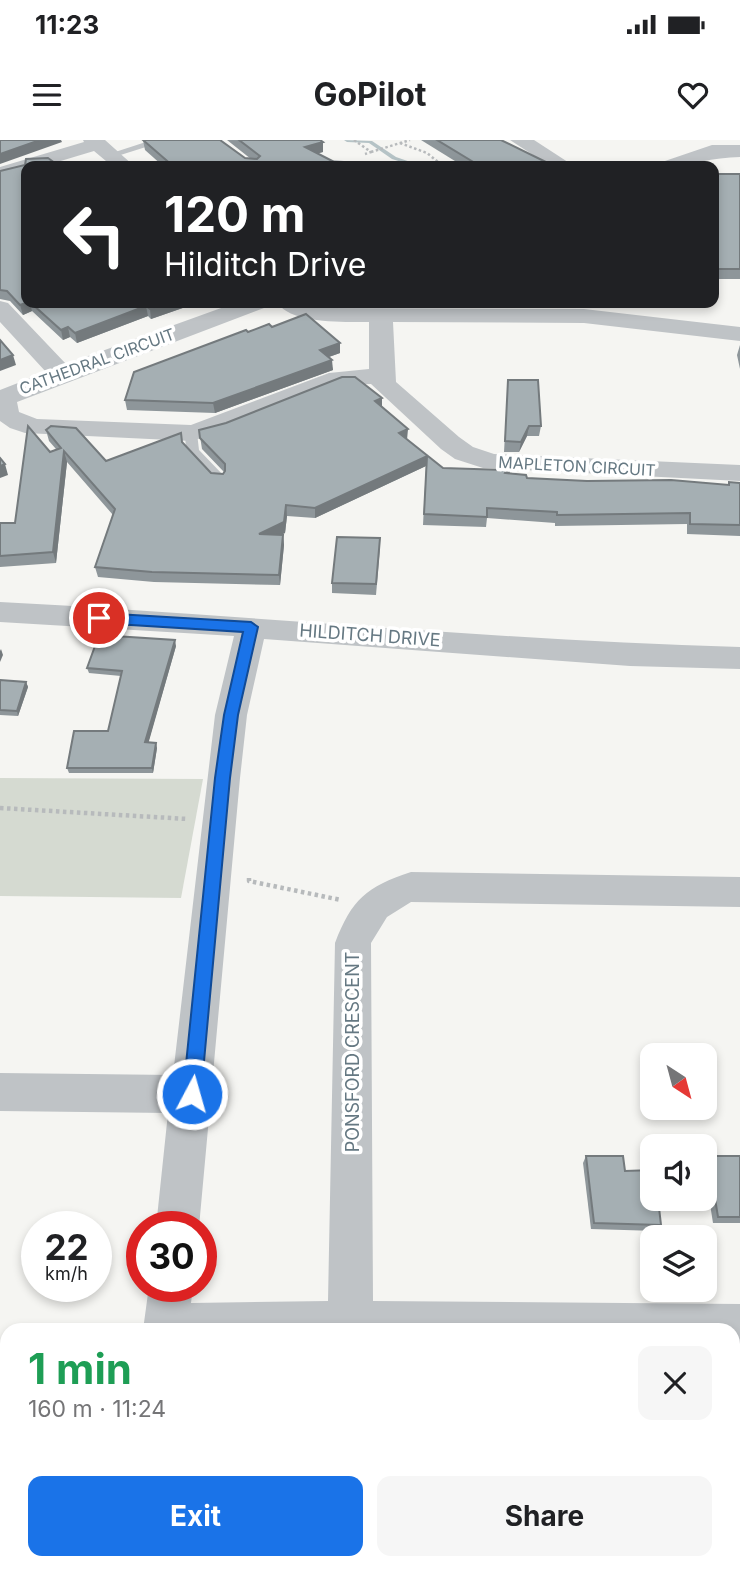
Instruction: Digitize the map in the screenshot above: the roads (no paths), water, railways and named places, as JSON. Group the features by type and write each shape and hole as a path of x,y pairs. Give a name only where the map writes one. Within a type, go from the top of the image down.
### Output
{"street":[{"path":"520,140 556,161"},
{"path":"58,161 106,151"},
{"path":"683,161 712,151 740,151"},
{"path":"0,173 21,169"},
{"path":"0,308 62,374"},
{"name":"CATHEDRAL CIRCUIT","path":"242,308 9,395 2,407 11,419 37,427 191,433 218,426 338,378 381,376"},
{"path":"304,308 318,313 381,316 459,310 584,316 619,311 740,334"},
{"path":"381,316 381,376"},
{"name":"MAPLETON CIRCUIT","path":"381,376 383,385 391,394 450,443 481,460 505,464 740,473"},
{"name":"HILDITCH DRIVE","path":"0,612 251,627 630,655 740,658"},
{"path":"179,1211 231,715 251,627"},
{"name":"PONSFORD CRESCENT","path":"351,1323 352,943 362,919 374,905 411,887 740,892"},
{"path":"0,1092 192,1094"},
{"path":"167,1314 333,1323"},
{"path":"404,1323 500,1323"}],"lane":[{"path":"106,151 163,140"},
{"path":"191,433 193,451 219,479"}],"waterway":[{"path":"347,140 370,142 403,161"}]}
